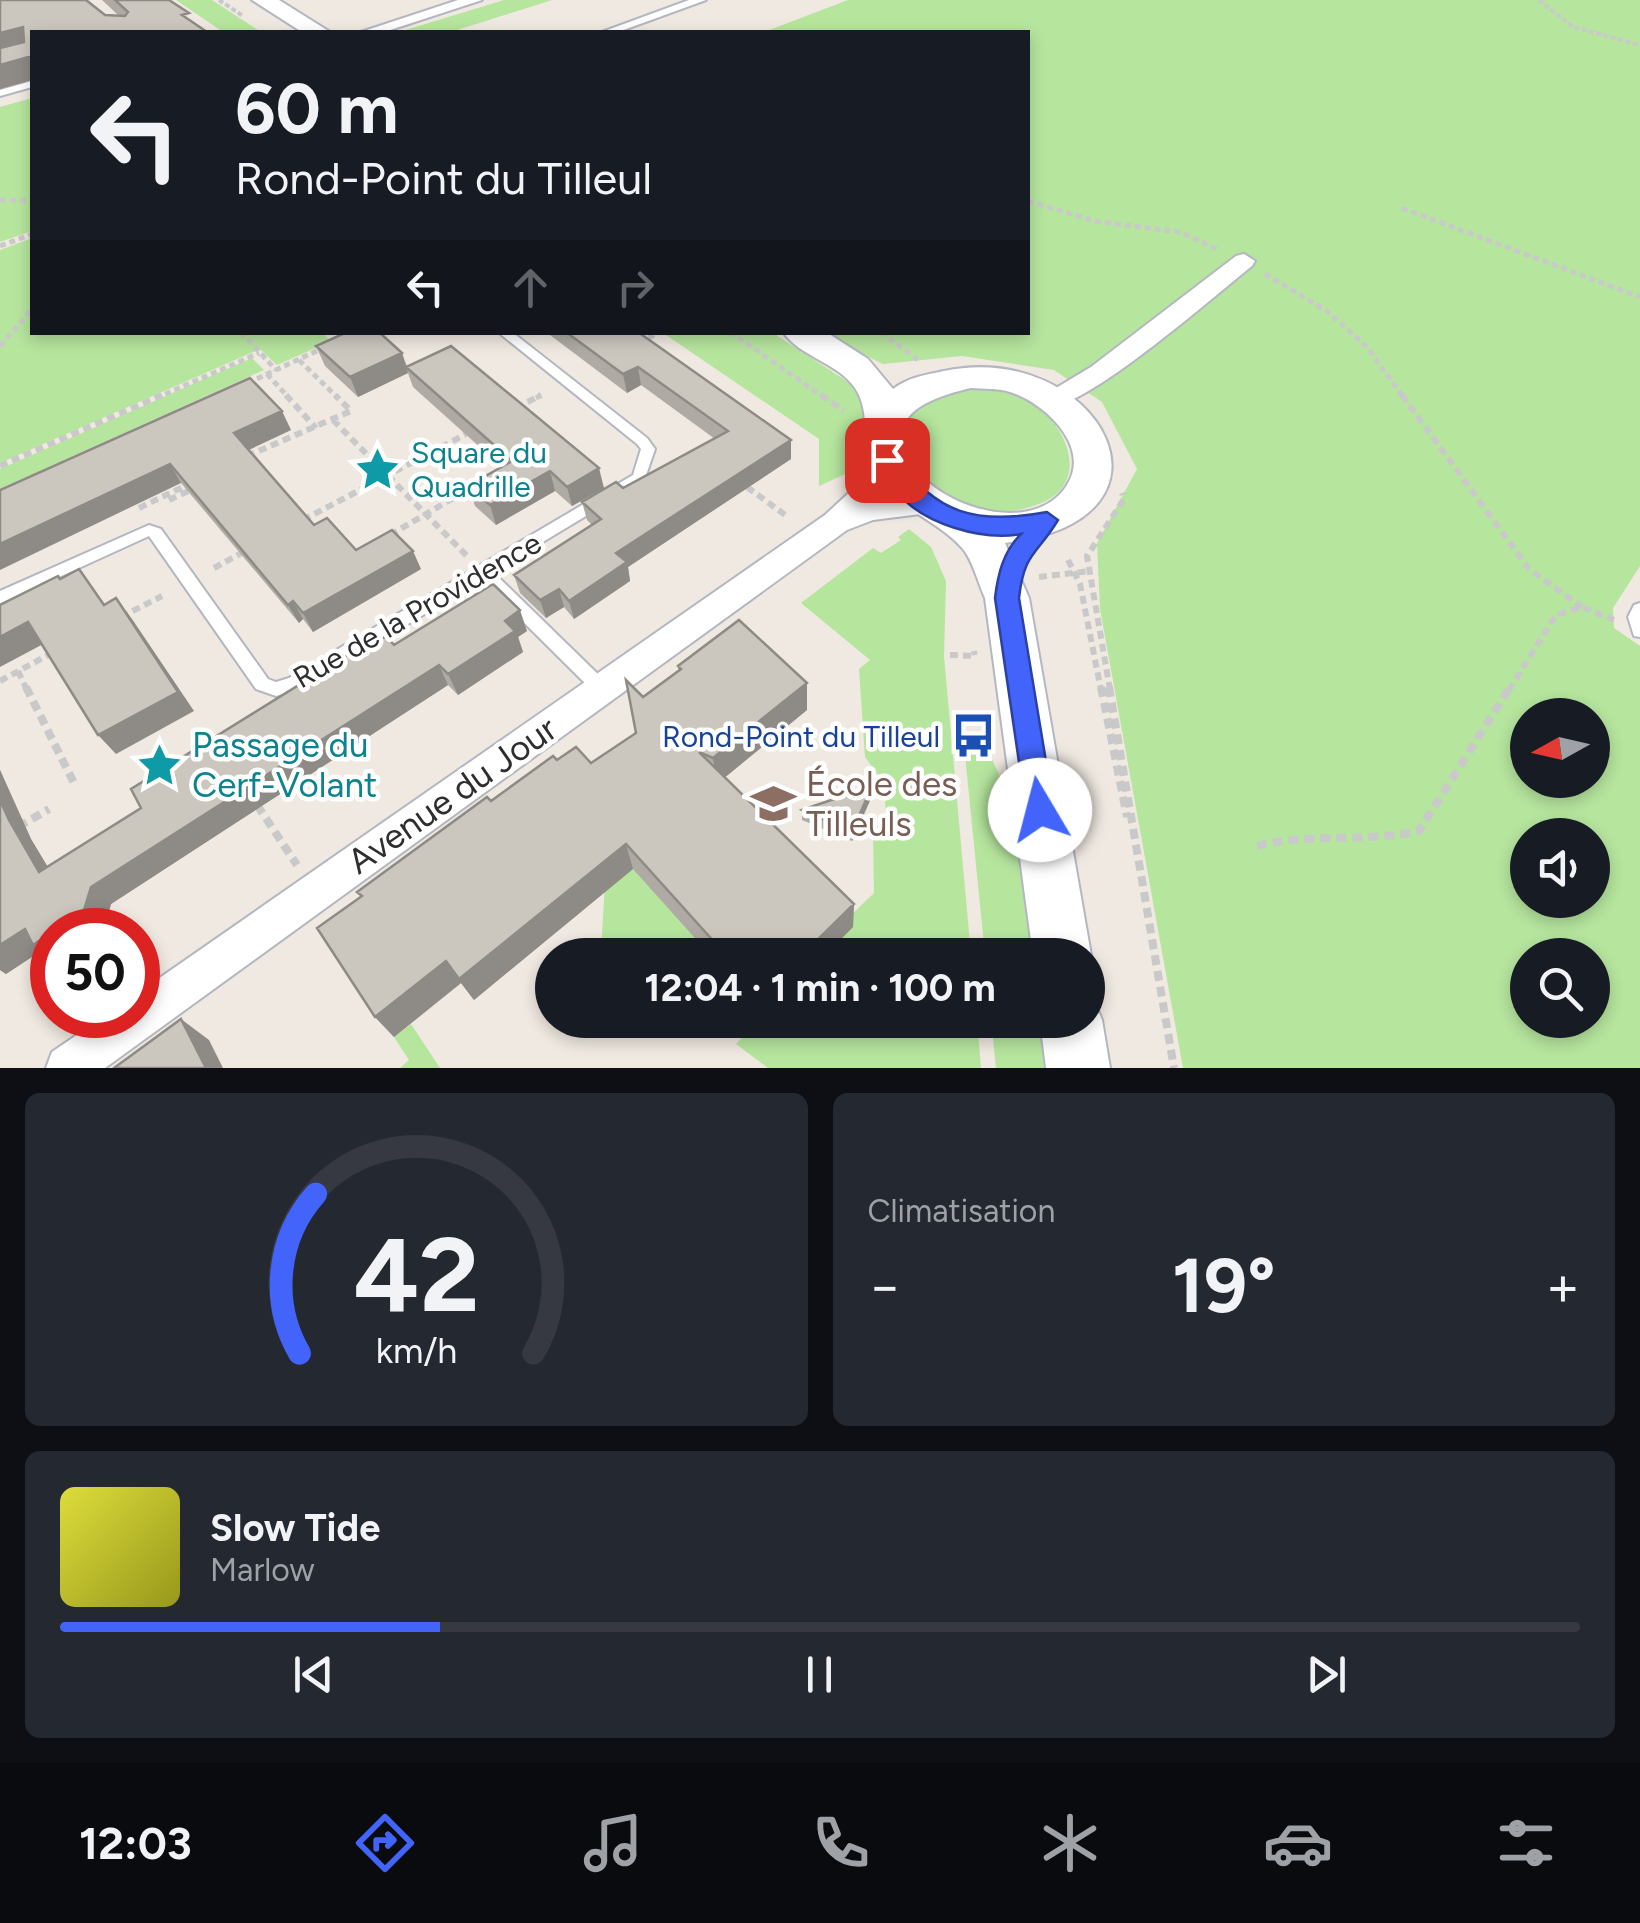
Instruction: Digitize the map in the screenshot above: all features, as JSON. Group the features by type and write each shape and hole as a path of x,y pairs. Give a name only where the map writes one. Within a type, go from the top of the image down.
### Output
{"main road":[{"path":"263,0 315,30"},
{"path":"809,335 910,368 1012,380 1055,400 1084,432 1093,470 1091,484 1080,502 1047,520 1005,528 942,512"},
{"path":"872,432 905,394 910,368"},
{"path":"910,368 878,388 872,432 907,490 984,542 1015,583"},
{"path":"1047,520 1020,549 1015,583 1060,938"},
{"path":"1074,1038 1078,1068"}],"street":[{"path":"376,30 474,0"},
{"path":"614,30 700,0"},
{"path":"1055,400 1100,373 1244,261"},
{"name":"Avenue du Jour","path":"68,1068 836,523 878,482 872,432"},
{"name":"Avenue du Jour","path":"836,523 870,510 942,512"}],"lane":[{"path":"0,93 30,85"},
{"name":"Rue de la Providence","path":"0,598 150,530 262,684 276,689 294,684 639,478 648,454 642,441 508,335"},
{"path":"483,572 602,689"},
{"path":"1639,630 1636,616 1640,609"}],"path":[{"path":"1540,0 1572,27 1640,46"},
{"path":"0,200 30,200"},
{"path":"1030,203 1094,221 1180,232 1244,261 1327,310 1367,347 1529,569 1582,607 1639,630"},
{"path":"1402,208 1640,297"},
{"path":"0,246 30,235"},
{"path":"0,346 30,311"},
{"path":"244,335 276,370"},
{"path":"629,348 653,335"},
{"path":"734,335 841,406 872,432"},
{"path":"883,335 910,368"},
{"path":"232,390 328,346"},
{"path":"0,466 259,353"},
{"path":"282,444 351,411 299,360"},
{"path":"267,374 316,428"},
{"path":"511,410 542,394"},
{"path":"333,420 385,477 483,572"},
{"path":"303,520 466,434"},
{"path":"383,539 472,487 491,482"},
{"path":"1120,482 1124,499 1087,556 1148,922"},
{"path":"169,500 198,487"},
{"path":"748,487 788,518"},
{"path":"1092,529 1103,514"},
{"path":"214,568 247,550"},
{"path":"1015,583 1070,558 1176,1068"},
{"path":"1015,583 1090,571"},
{"path":"106,625 162,596"},
{"path":"1257,846 1290,835 1393,838 1420,831 1556,615 1582,607"},
{"path":"0,680 62,648"},
{"path":"18,671 75,785"},
{"path":"252,798 314,892"},
{"path":"0,838 49,809"}],"green space":[{"path":"176,0 212,0 258,30 220,30"},
{"path":"504,0 552,0 457,30 406,30"},
{"path":"848,0 1640,0 1640,566 1613,608 1614,628 1640,646 1640,1068 1183,1068 1100,609 1097,543 1137,469 1102,402 1054,370 962,356 883,364 825,335 1030,335 1030,30 769,30"},
{"path":"30,99 30,232 0,242 0,107"},
{"path":"30,239 30,335 324,335 331,341 277,365 260,349 0,463 0,250"},
{"path":"666,335 776,335 865,393 869,417 865,465 819,486 819,439"},
{"path":"252,358 264,370 0,489 0,469"},
{"path":"969,387 1022,396 1051,420 1062,435 1070,468 1065,483 1054,495 1023,509 983,511 941,494 917,472 906,445 907,423 913,409 929,397"},
{"path":"909,529 931,547 946,581 944,656 969,938 835,938 846,920 874,893 873,829 886,817 884,783 865,757 859,669 870,660 801,603 873,548 881,553 901,540 898,537"},
{"path":"965,755 990,755 1017,814 1034,938 983,938"},
{"path":"620,853 695,938 602,938 606,865"},
{"path":"411,1024 440,1068 400,1068 409,1060 394,1037"},
{"path":"742,1038 978,1038 981,1068 768,1068 736,1044"},
{"path":"993,1038 1046,1038 1050,1068 996,1068"}],"building":[{"path":"0,0 86,0 105,15 125,16 128,12 115,0 169,0 189,13 182,15 204,30 30,30 30,57 0,65 0,48 24,42 23,27 0,33"},
{"path":"340,335 382,335 402,353 350,377 316,346"},
{"path":"570,335 642,335 791,440 616,553 627,562 569,601 559,589 540,600 514,575 601,519 582,502 616,482 623,488 728,431 638,367 623,374"},
{"path":"451,346 599,468 567,487 550,471 490,505 468,486 512,461 406,367"},
{"path":"250,378 282,411 234,433 314,525 327,518 356,550 392,530 413,551 303,613 293,601 288,605 170,464 0,544 0,490"},
{"path":"79,569 104,605 116,598 178,692 98,735 28,622 0,637 0,605"},
{"path":"493,584 520,610 505,621 515,631 448,674 439,665 91,887 85,908 30,908 30,939 25,929 0,945 0,800 39,872 141,808 131,789 378,636 381,640 386,636 394,645"},
{"path":"739,620 807,683 713,758 699,752 854,904 819,938 711,938 626,844 459,979 446,961 375,1017 317,928 362,896 357,892 487,797 491,801 553,756 557,760 576,747 591,763 636,733 626,680 643,697 681,669 678,666"},
{"path":"872,786 852,832 802,810"},
{"path":"181,1019 206,1068 114,1068 160,1038"}],"place":[{"name":"Square du Quadrille","path":"378,469"},
{"name":"Rond-Point du Tilleul","path":"973,736"},
{"name":"Passage du Cerf-Volant","path":"159,765"},
{"name":"École des Tilleuls","path":"773,804"}],"route":[{"path":"887,460 907,490 926,505 957,520 1005,528 1047,520 1020,549 1010,574 1007,598 1040,810"}]}
